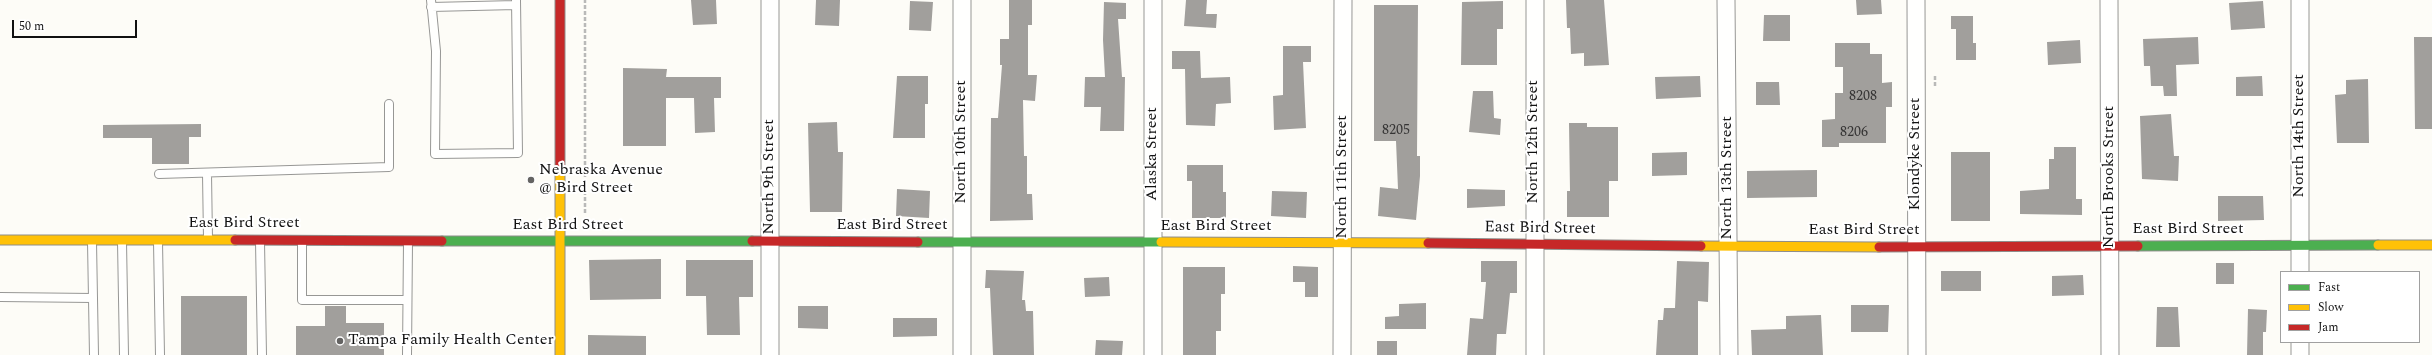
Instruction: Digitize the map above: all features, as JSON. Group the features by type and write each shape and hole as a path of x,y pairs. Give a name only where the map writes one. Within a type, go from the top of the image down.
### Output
{"street":[{"path":"560,0 560,355"},
{"name":"North 9th Street","path":"770,0 770,355"},
{"name":"North 10th Street","path":"962,0 962,355"},
{"name":"Alaska Street","path":"1153,0 1153,355"},
{"name":"North 11th Street","path":"1342,355 1343,0"},
{"name":"North 12th Street","path":"1535,0 1535,355"},
{"name":"North 13th Street","path":"1726,0 1729,355"},
{"name":"Klondyke Street","path":"1916,0 1917,355"},
{"name":"North Brooks Street","path":"2109,0 2110,355"},
{"name":"North 14th Street","path":"2300,0 2300,271"},
{"name":"East Bird Street","path":"0,240 208,239 1534,243 1728,247 2432,245"},
{"path":"2300,343 2300,355"}],"lane":[{"path":"431,3 516,3 518,153 435,154 436,51 431,3"},
{"path":"159,174 207,174 389,167 389,104"},
{"path":"207,174 208,239"},
{"path":"92,239 94,355"},
{"path":"122,239 124,355"},
{"path":"158,239 160,355"},
{"path":"260,240 262,355"},
{"path":"302,240 302,300 407,300"},
{"path":"407,355 408,240"},
{"path":"0,297 93,298"}],"path":[{"path":"585,0 585,213"}],"building":[{"path":"691,0 716,0 717,24 693,25"},
{"path":"816,0 840,0 839,26 815,25"},
{"path":"1009,0 1032,0 1032,25 1028,25 1028,75 1037,75 1035,101 1023,100 1024,156 1027,156 1027,194 1032,194 1033,220 990,221 991,118 998,118 1002,65 1000,65 1000,39 1009,39"},
{"path":"1186,0 1207,0 1206,14 1217,14 1216,28 1184,26"},
{"path":"1566,0 1604,0 1609,65 1584,66 1584,53 1571,54 1570,28 1567,28"},
{"path":"1856,0 1881,0 1882,14 1857,15"},
{"path":"910,1 933,2 931,31 909,30"},
{"path":"1503,1 1503,29 1497,29 1497,65 1461,65 1462,2"},
{"path":"2263,1 2265,28 2231,30 2229,3"},
{"path":"1104,2 1126,3 1126,19 1118,19 1122,77 1125,77 1124,131 1100,131 1101,107 1084,107 1085,77 1105,77 1103,40"},
{"path":"1374,5 1418,5 1417,156 1420,156 1420,176 1416,220 1378,216 1380,187 1398,189 1396,141 1374,141"},
{"path":"1764,15 1790,15 1790,41 1763,41"},
{"path":"1951,16 1973,16 1973,43 1976,43 1976,60 1956,60 1956,29 1951,29"},
{"path":"2198,37 2199,64 2176,65 2177,96 2164,96 2163,86 2151,86 2150,66 2144,66 2143,39"},
{"path":"2414,37 2432,37 2432,129 2415,129"},
{"path":"2080,40 2081,63 2048,65 2047,42"},
{"path":"1835,43 1870,43 1870,54 1882,54 1882,83 1892,82 1892,107 1886,107 1886,143 1839,143 1839,147 1822,147 1822,120 1835,119 1835,93 1843,93 1843,67 1835,67"},
{"path":"1283,46 1311,46 1311,62 1303,62 1306,128 1274,130 1273,96 1283,95"},
{"path":"1172,51 1200,51 1201,78 1230,77 1231,103 1216,104 1215,126 1186,125 1185,69 1172,69"},
{"path":"623,68 667,69 666,77 721,77 721,98 714,98 715,132 695,133 694,98 666,98 666,146 623,146"},
{"path":"897,76 928,76 928,104 925,104 925,138 893,138"},
{"path":"1700,76 1701,97 1656,99 1655,77"},
{"path":"2262,76 2263,96 2236,96 2236,77"},
{"path":"2368,79 2369,143 2337,143 2335,95 2346,94 2346,80"},
{"path":"1756,82 1779,82 1780,105 1756,105"},
{"path":"1473,91 1493,91 1494,118 1501,119 1500,135 1469,132"},
{"path":"2171,114 2174,156 2179,156 2178,181 2142,179 2140,116"},
{"path":"837,122 838,152 843,152 842,212 810,212 808,123"},
{"path":"1569,123 1587,123 1587,127 1618,127 1618,181 1609,181 1609,217 1567,217 1567,191 1570,191"},
{"path":"201,124 201,137 189,137 189,164 152,164 152,138 103,138 103,125"},
{"path":"2054,147 2076,147 2076,199 2082,199 2082,215 2020,214 2020,191 2049,189 2049,159 2054,159"},
{"path":"1687,152 1687,175 1652,176 1652,153"},
{"path":"1951,152 1990,152 1990,221 1951,221"},
{"path":"1187,165 1223,165 1223,192 1226,192 1226,218 1192,218 1192,181 1187,181"},
{"path":"1817,170 1817,197 1747,198 1747,171"},
{"path":"897,189 930,191 929,218 896,216"},
{"path":"1467,189 1505,190 1505,206 1467,208"},
{"path":"1272,191 1307,192 1306,218 1271,216"},
{"path":"2218,196 2263,196 2264,220 2218,221"},
{"path":"661,259 661,299 590,300 589,260"},
{"path":"686,260 753,260 753,297 739,297 740,335 707,335 706,296 686,296"},
{"path":"1481,261 1517,261 1517,293 1510,293 1506,334 1497,334 1496,355 1467,355 1470,318 1483,319 1486,282 1481,282"},
{"path":"1677,261 1709,262 1708,302 1698,301 1698,355 1656,355 1658,320 1663,320 1664,308 1675,308"},
{"path":"2216,263 2234,263 2234,284 2216,284"},
{"path":"1293,266 1318,267 1318,297 1305,297 1305,282 1293,282"},
{"path":"1183,267 1225,267 1225,294 1221,294 1221,331 1216,331 1216,355 1183,355"},
{"path":"986,270 1024,271 1022,300 1025,300 1026,311 1033,311 1034,355 993,355 990,288 985,288"},
{"path":"1941,271 1981,271 1981,291 1941,291"},
{"path":"2083,275 2084,295 2052,296 2052,276"},
{"path":"1109,277 1110,296 1085,297 1084,278"},
{"path":"181,296 247,296 247,355 181,355"},
{"path":"1426,303 1426,329 1385,329 1385,317 1399,316 1399,304"},
{"path":"1851,305 1889,305 1888,332 1851,332"},
{"name":"Tampa Family Health Center","path":"325,306 346,306 346,323 384,323 384,355 296,355 296,326 325,326"},
{"path":"798,306 828,306 828,329 798,328"},
{"path":"2157,307 2178,307 2180,347 2156,347"},
{"path":"2248,309 2267,310 2266,332 2263,332 2263,355 2247,355"},
{"path":"1821,315 1823,355 1752,355 1751,330 1786,329 1786,316"},
{"path":"893,318 937,318 937,336 893,337"},
{"path":"588,335 646,336 646,355 588,355"},
{"path":"1096,340 1123,341 1122,355 1095,355"},
{"path":"1377,341 1397,341 1397,355 1377,355"}],"traffic: fast":[{"path":"442,241 752,241"},
{"path":"918,242 1161,242"},
{"path":"2138,246 2378,245"}],"traffic: slow":[{"path":"560,170 560,355"},
{"path":"0,240 235,240"},
{"path":"1161,242 1428,243"},
{"path":"2378,245 2432,245"},
{"path":"1701,246 1879,247"}],"traffic: jam":[{"path":"560,0 560,170"},
{"path":"235,240 442,241"},
{"path":"752,241 918,242"},
{"path":"1428,243 1701,246"},
{"path":"1879,247 2138,246"}],"place":[{"name":"Nebraska Avenue @ Bird Street","path":"531,180"},
{"name":"Tampa Family Health Center","path":"340,341"}]}
